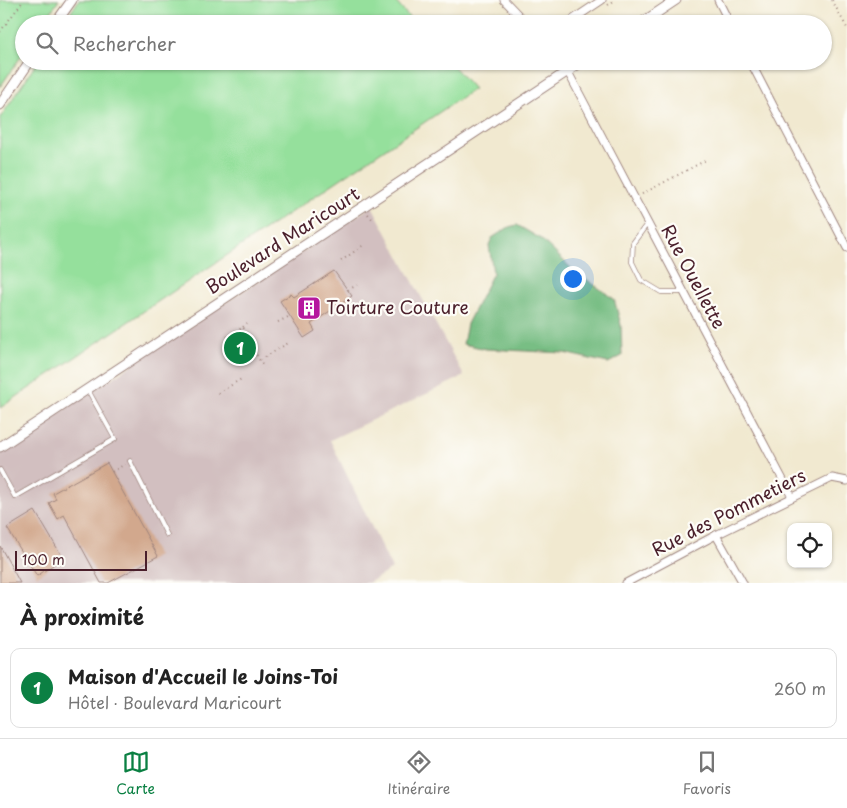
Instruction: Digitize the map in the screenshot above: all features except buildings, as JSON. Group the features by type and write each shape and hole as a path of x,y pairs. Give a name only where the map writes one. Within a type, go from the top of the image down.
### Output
{"street":[{"path":"61,15 72,0"},
{"path":"504,0 518,15"},
{"path":"580,15 602,0"},
{"path":"654,15 676,0"},
{"path":"718,0 726,15"},
{"path":"0,105 24,70"},
{"name":"Boulevard Maricourt","path":"0,447 571,70"},
{"path":"755,70 847,248"},
{"name":"Rue Ouellette","path":"568,72 792,497"},
{"name":"Rue des Pommetiers","path":"626,583 716,535 832,478 847,481"},
{"path":"716,535 743,583"}],"lane":[{"path":"648,224 633,243 632,262 641,280 661,292 683,292"},
{"path":"0,470 15,498 115,439 87,389"},
{"path":"130,462 167,535"}],"path":[{"path":"0,32 24,0"},
{"path":"832,0 847,28"},
{"path":"634,199 708,159"},
{"path":"341,261 364,244"},
{"path":"348,290 357,285"},
{"path":"278,322 290,316"},
{"path":"233,345 227,337 247,323"},
{"path":"243,327 263,367"},
{"path":"265,358 290,342"},
{"path":"218,393 243,378"},
{"path":"112,472 130,462"}],"shaded area":[{"path":"372,206 464,376 330,440 392,569 368,583 0,583 0,452"}],"green space":[{"path":"0,0 59,0 49,15 15,15 15,65 0,87"},
{"path":"79,0 394,0 407,15 69,15"},
{"path":"32,70 457,70 474,89 0,408 0,118"},
{"path":"517,225 541,239 572,269 614,299 621,325 622,356 608,363 564,353 486,349 463,344 467,324 493,273 489,245 492,238 509,227"}],"place":[{"name":"Toirture Couture","path":"309,308"},
{"name":"Maison d'Accueil le Joins-Toi","path":"240,348"}]}
